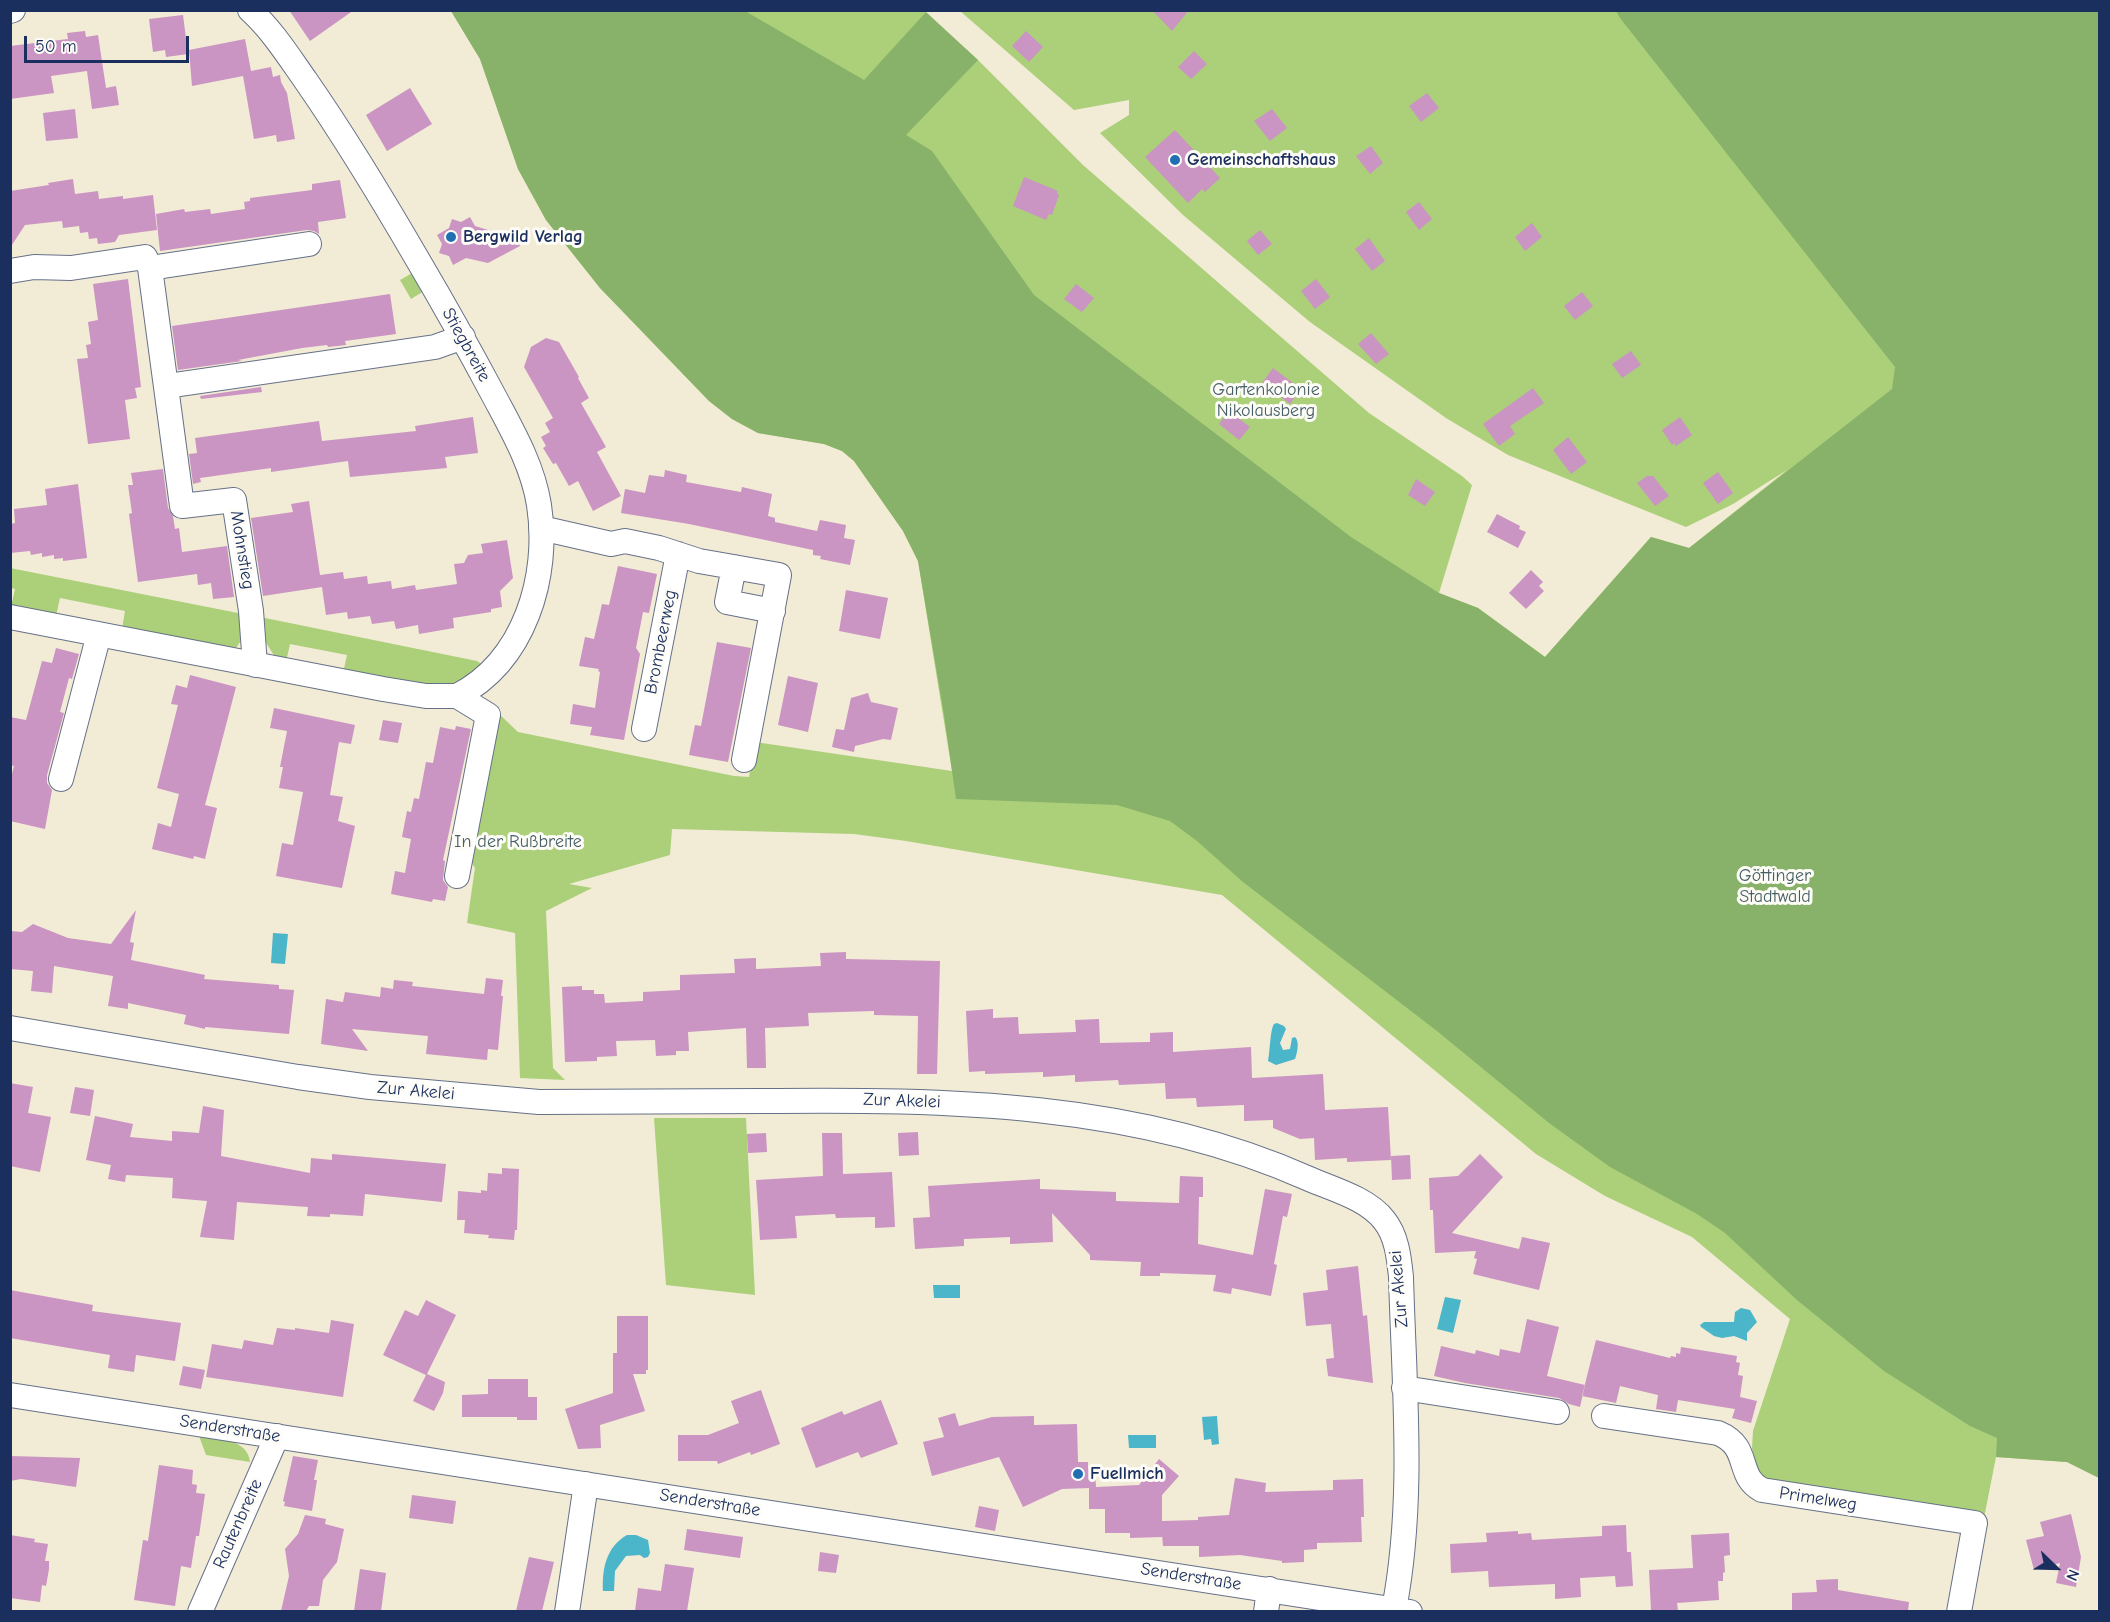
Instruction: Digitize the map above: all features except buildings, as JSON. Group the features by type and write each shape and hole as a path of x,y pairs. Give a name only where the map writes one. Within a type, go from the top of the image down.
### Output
{"street":[{"name":"Stiegbreite","path":"250,10 280,43 337,125 463,337 523,453 531,475 541,528 538,574 533,597 515,642 488,677 458,696"},
{"path":"10,271 34,267 71,268 145,257 150,268 309,244"},
{"name":"Mohnstieg","path":"150,268 182,506 234,500 251,611 255,665"},
{"path":"167,387 435,347 463,337"},
{"path":"541,528 611,544 625,541 659,548 699,561 780,575 744,760"},
{"name":"Brombeerweg","path":"644,729 678,554"},
{"path":"735,567 728,602 773,611"},
{"path":"10,617 426,696 458,696 488,715 457,876"},
{"path":"61,779 99,634"},
{"name":"Zur Akelei","path":"10,1028 298,1077 370,1087 538,1102 846,1100 964,1103 1110,1119 1230,1149 1292,1171 1369,1206 1384,1220 1392,1233 1398,1254 1401,1277 1404,1388 1405,1513 1401,1574 1402,1610"},
{"path":"1404,1388 1557,1412"},
{"name":"Senderstraße","path":"10,1395 586,1484 1268,1600 1402,1610"},
{"name":"Primelweg","path":"1605,1416 1719,1433 1726,1436 1732,1440 1740,1452 1750,1481 1762,1490 1974,1523 1959,1611"},
{"name":"Rautenbreite","path":"200,1611 277,1436"},
{"path":"567,1611 586,1484"}],"green space":[{"name":"Göttinger Stadtwald","path":"451,11 924,11 978,60 1083,165 1259,318 1369,413 1472,485 1439,593 1478,608 1545,657 1651,537 1689,548 1787,470 1733,504 1686,527 1508,455 1446,418 1310,322 1183,215 1100,133 1129,115 1129,100 1074,110 960,11 2099,11 2099,1478 2067,1462 1996,1457 1984,1518 1767,1484 1756,1473 1752,1448 1753,1431 1790,1319 1692,1237 1605,1196 1536,1154 1222,895 854,834 672,829 670,855 569,884 592,888 546,911 553,1068 565,1080 520,1078 515,933 467,923 475,868 471,862 496,711 518,732 734,776 749,777 755,742 952,771 918,561 903,531 854,461 842,451 824,444 758,433 732,419 709,401 600,288 546,220 518,169 480,59"},
{"name":"Göttinger Stadtwald","path":"451,11 745,11 864,80 926,12 978,60 906,135 932,151 1034,295 1351,537 1439,593 1478,608 1545,657 1651,537 1689,548 1892,389 1895,367 1616,11 2099,11 2099,1478 2067,1462 1996,1457 1997,1438 1970,1426 1884,1371 1797,1300 1725,1233 1697,1214 1610,1167 1549,1123 1437,1031 1243,882 1197,841 1170,821 1117,805 956,799 918,561 903,531 854,461 842,451 824,444 758,433 732,419 709,401 600,288 546,220 518,169 480,59"},
{"path":"414,272 424,291 411,299 400,280"},
{"path":"10,568 243,614 246,633 234,651 122,629 125,611 60,598 56,616 11,607 15,589 11,588"},
{"path":"260,617 477,661 483,665 460,682 435,686 343,673 347,655 290,644 286,662 277,660 263,638"},
{"path":"654,1118 746,1118 755,1295 666,1285"},
{"path":"199,1436 223,1439 238,1444 248,1454 250,1462 206,1455"}],"water":[{"path":"273,933 288,934 285,964 271,963"},
{"path":"1277,1023 1286,1029 1280,1043 1283,1050 1290,1049 1292,1038 1297,1039 1298,1044 1295,1059 1276,1065 1268,1061 1272,1031 1274,1024"},
{"path":"933,1285 960,1285 960,1298 934,1298"},
{"path":"1445,1297 1461,1300 1453,1333 1437,1329"},
{"path":"1741,1308 1750,1310 1757,1322 1747,1333 1747,1341 1734,1336 1722,1338 1714,1336 1700,1325 1704,1322 1734,1322 1735,1312"},
{"path":"1217,1416 1219,1444 1212,1445 1211,1439 1204,1440 1202,1417"},
{"path":"1128,1435 1156,1435 1156,1448 1129,1448"},
{"path":"627,1535 636,1535 648,1540 650,1553 644,1558 640,1555 626,1556 615,1571 614,1591 603,1591 603,1575 610,1552"}],"place":[{"name":"Gemeinschaftshaus","path":"1175,160"},
{"name":"Bergwild Verlag","path":"451,237"},
{"name":"Fuellmich","path":"1078,1474"}],"park label":[{"name":"Gartenkolonie Nikolausberg","path":"1266,400"},
{"name":"In der Rußbreite","path":"518,842"}]}
